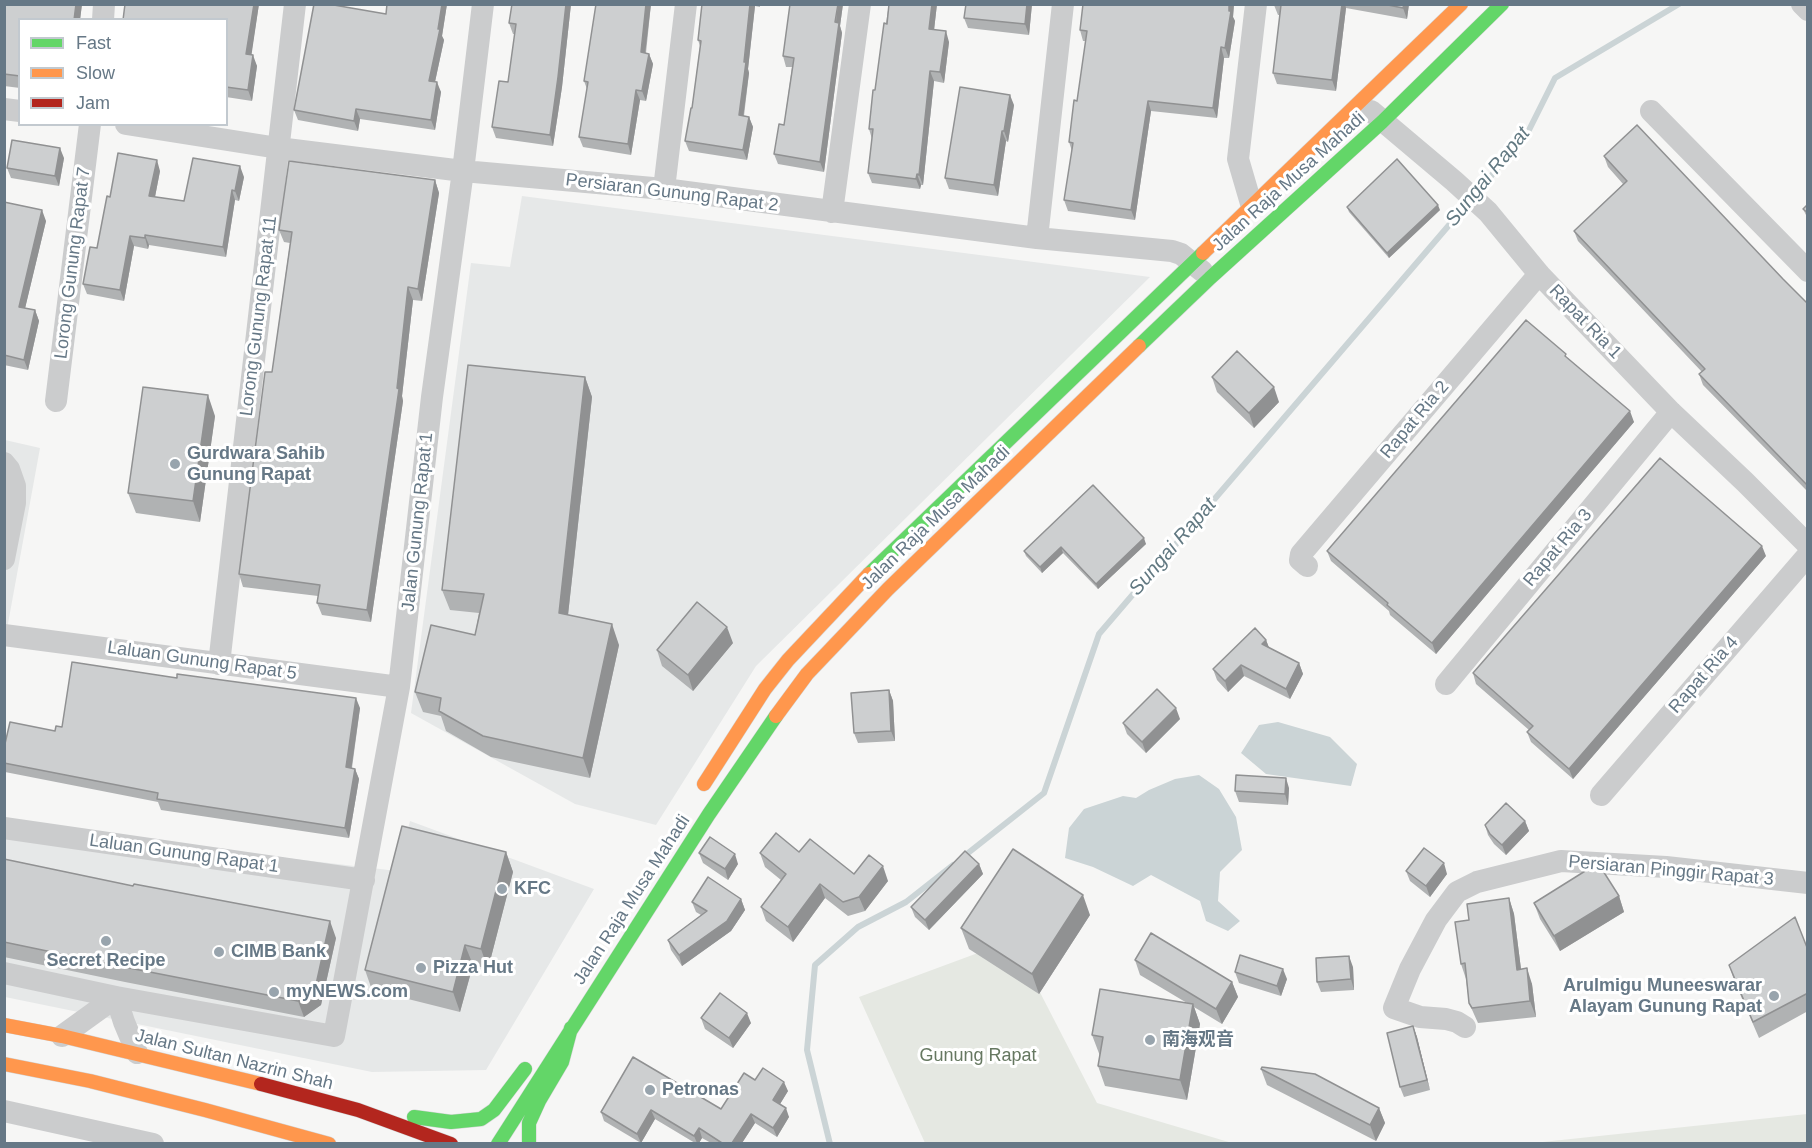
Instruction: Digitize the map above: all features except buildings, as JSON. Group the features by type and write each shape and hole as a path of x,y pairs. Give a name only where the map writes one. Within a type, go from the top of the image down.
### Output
{"main road":[{"name":"Jalan Raja Musa Mahadi","path":"498,1143 709,814 807,674 888,589 1210,278 1382,122 1502,4"},
{"name":"Jalan Raja Musa Mahadi","path":"697,795 765,689 788,660 832,613 894,549 1361,102 1456,6"},
{"name":"Jalan Sultan Nazrin Shah","path":"4,1025 217,1072 358,1110 451,1143"},
{"path":"529,1143 529,1123 562,1062 571,1028"},
{"path":"4,1064 124,1090 328,1143"},
{"path":"358,1110 451,1122 481,1119 494,1110 528,1064 486,1134"}],"street":[{"name":"Lorong Gunung Rapat 11","path":"219,664 295,4"},
{"name":"Jalan Gunung Rapat 1","path":"116,997 333,1036 399,687 432,397 483,4"},
{"path":"664,189 686,4"},
{"path":"832,212 860,4"},
{"path":"1037,238 1063,4"},
{"path":"1252,207 1238,159 1256,4"},
{"path":"1802,4 1808,10"},
{"name":"Rapat Ria 1","path":"1361,102 1488,212 1539,274 1671,412 1808,545"},
{"path":"1651,111 1808,271"},
{"name":"Lorong Gunung Rapat 7","path":"56,401 90,126"},
{"name":"Persiaran Gunung Rapat 2","path":"139,126 278,148 462,171 664,189 1037,238 1172,250 1193,262 1210,278"},
{"name":"Rapat Ria 2","path":"1307,566 1300,560 1301,554 1539,274"},
{"name":"Rapat Ria 3","path":"1446,684 1671,412"},
{"path":"4,464 9,469 15,486 15,503 4,559"},
{"name":"Rapat Ria 4","path":"1601,795 1808,555"},
{"name":"Laluan Gunung Rapat 5","path":"4,635 399,687"},
{"name":"Laluan Gunung Rapat 1","path":"4,828 364,880"},
{"name":"Persiaran Pinggir Rapat 3","path":"1465,1027 1446,1019 1420,1017 1394,1008 1410,969 1436,920 1457,892 1477,882 1561,861 1666,867 1808,883"},
{"path":"4,973 116,997"},
{"path":"62,1036 116,997"},
{"path":"116,997 137,1053"},
{"path":"4,1111 153,1143"}],"shaded area":[{"path":"522,196 1150,277 756,666 656,825 575,804 411,713 471,263 510,267"},
{"path":"5,440 40,448 5,640"},
{"path":"1278,722 1330,737 1357,764 1351,786 1266,774 1241,753 1259,725"},
{"path":"1199,775 1219,789 1236,817 1242,850 1220,872 1218,901 1240,921 1228,931 1206,921 1200,901 1151,875 1133,886 1093,867 1065,858 1069,828 1084,809 1123,796 1136,798 1175,779"},
{"path":"410,821 594,889 486,1070 372,1072 5,997 5,825 397,871"}],"green space":[{"name":"Gunung Rapat","path":"1013,940 1097,1103 1232,1143 925,1143 859,997"},
{"path":"1807,1114 1807,1143 1533,1143"}],"waterway":[{"name":"Sungai Rapat","path":"963,857 1044,793 1099,634 1527,134 1555,78 1679,4"},
{"name":"Sungai Rapat","path":"830,1144 807,1050 815,965 858,927 906,902 953,865"}],"traffic: fast":[{"path":"1139,346 1210,278 1382,122 1502,4"},
{"path":"869,574 1203,253"},
{"path":"498,1144 709,814 776,716"},
{"path":"529,1144 529,1123 562,1062 571,1028"},
{"path":"414,1117 451,1122 481,1119 494,1110 525,1069"}],"traffic: slow":[{"path":"1203,253 1461,4"},
{"path":"776,716 807,674 888,589 1139,346"},
{"path":"704,784 765,689 788,660 869,574"},
{"path":"4,1025 62,1036 261,1084"},
{"path":"4,1064 90,1081 329,1144"}],"traffic: jam":[{"path":"261,1084 358,1110 451,1144"}],"place":[{"name":"Gurdwara Sahib Gunung Rapat","path":"175,464"},
{"name":"KFC","path":"502,889"},
{"name":"Secret Recipe","path":"106,941"},
{"name":"CIMB Bank","path":"219,952"},
{"name":"Pizza Hut","path":"421,968"},
{"name":"myNEWS.com","path":"274,992"},
{"name":"Arulmigu Muneeswarar Alayam Gunung Rapat","path":"1774,996"},
{"name":"南海观音","path":"1150,1040"},
{"name":"Petronas","path":"650,1090"}]}
